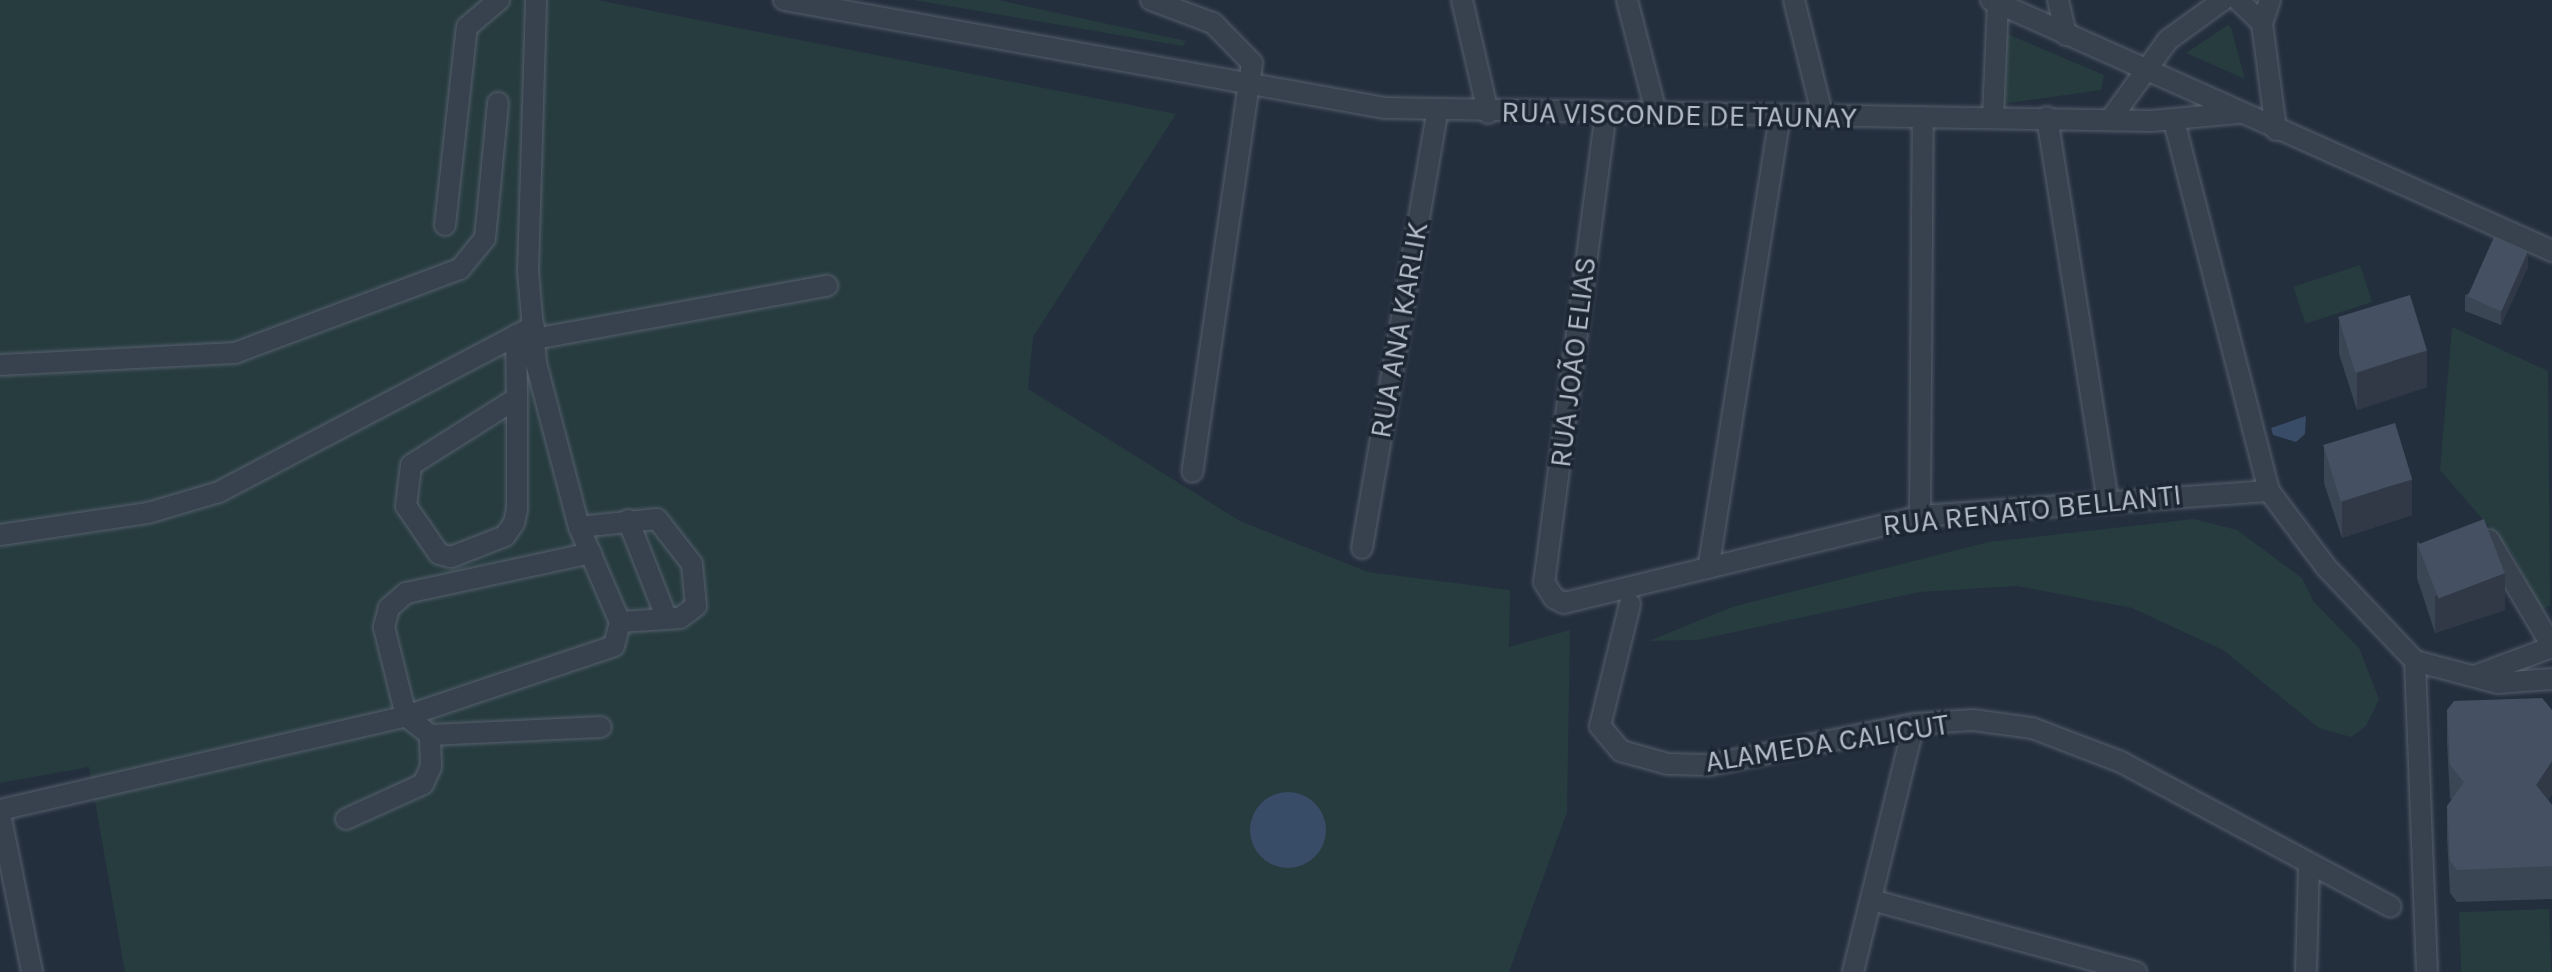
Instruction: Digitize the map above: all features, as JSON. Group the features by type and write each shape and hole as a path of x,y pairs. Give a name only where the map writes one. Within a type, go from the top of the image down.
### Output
{"street":[{"path":"445,225 467,27 499,0"},
{"path":"517,398 411,465 406,506 439,554 451,557 511,530 517,398 528,333 536,0"},
{"name":"RUA VISCONDE DE TAUNAY","path":"784,0 1251,85 1437,112 1656,112 2174,121 2239,113"},
{"path":"1151,0 1236,40 1252,63 1192,472"},
{"path":"1462,0 1488,113"},
{"path":"1627,0 1656,112"},
{"path":"1794,0 1823,117"},
{"path":"2058,0 2066,35"},
{"path":"2110,120 2150,72 2168,40 2223,0"},
{"path":"2238,0 2262,23"},
{"path":"2270,0 2262,23 2276,130"},
{"path":"1993,117 1994,1 2276,130 2552,251"},
{"path":"0,365 235,353 460,269 485,238 498,103"},
{"name":"RUA ANA KARLIK","path":"1362,548 1437,112"},
{"name":"RUA JOÃO ELIAS","path":"1564,603 1544,582 1606,112"},
{"path":"1709,564 1780,116"},
{"path":"1920,516 1923,117"},
{"path":"2047,117 2107,497"},
{"path":"2174,121 2269,491 2326,567 2415,661 2467,678 2544,681"},
{"path":"0,535 148,513 219,492 528,333 827,286"},
{"path":"32,972 0,812 406,716 603,653 614,646 620,622 579,527 528,333"},
{"name":"RUA RENATO BELLANTI","path":"1564,603 1709,564 1920,516 2107,497 2269,491"},
{"path":"579,527 657,519 692,564 696,606 667,619 620,622"},
{"path":"628,520 667,619"},
{"path":"2467,678 2528,661 2552,646 2486,533"},
{"path":"591,553 397,598 384,627 406,716 430,735 601,727"},
{"name":"ALAMEDA CALICUT","path":"1630,604 1600,726 1621,751 1668,764 1709,765 1914,724 1973,720 2080,742 2391,907"},
{"path":"2415,661 2427,972"},
{"path":"2528,661 2544,681"},
{"path":"1853,972 1914,724"},
{"path":"346,819 423,784 431,767 430,735"},
{"path":"2306,972 2309,865"},
{"path":"1872,900 2136,972"}],"green space":[{"path":"0,0 597,0 1176,114 1033,337 1028,389 1240,521 1368,572 1510,590 1509,647 1570,630 1567,812 1509,972 125,972 89,767 0,783"},
{"path":"914,0 998,0 1186,41 1183,46"},
{"path":"2228,25 2231,28 2245,79 2186,53"},
{"path":"2005,33 2104,75 2101,90 2001,104"},
{"path":"2360,265 2372,302 2305,324 2293,287"},
{"path":"2452,327 2548,371 2550,606 2540,610 2511,552 2440,470"},
{"path":"2194,519 2237,530 2302,578 2314,602 2359,648 2379,699 2366,726 2351,737 2319,728 2223,650 2132,608 2017,586 1920,592 1697,640 1649,641 1732,607 1989,542"},
{"path":"2549,909 2551,972 2461,972 2459,912"}],"water":[{"path":"2306,416 2305,434 2296,442 2273,435 2271,428"},
{"path":"1288,792 1302,795 1315,803 1323,816 1326,830 1323,844 1315,857 1302,865 1288,868 1274,865 1261,857 1253,844 1250,830 1253,816 1261,803 1274,795"}],"building":[{"path":"2494,237 2528,252 2501,311 2468,296"},
{"path":"2410,295 2427,350 2355,372 2338,317"},
{"path":"2395,423 2412,479 2341,501 2323,445"},
{"path":"2484,519 2505,573 2439,599 2418,544"},
{"path":"2542,698 2552,710 2552,761 2536,785 2552,805 2552,866 2457,870 2450,861 2447,806 2464,782 2450,765 2447,710 2454,701"}]}
